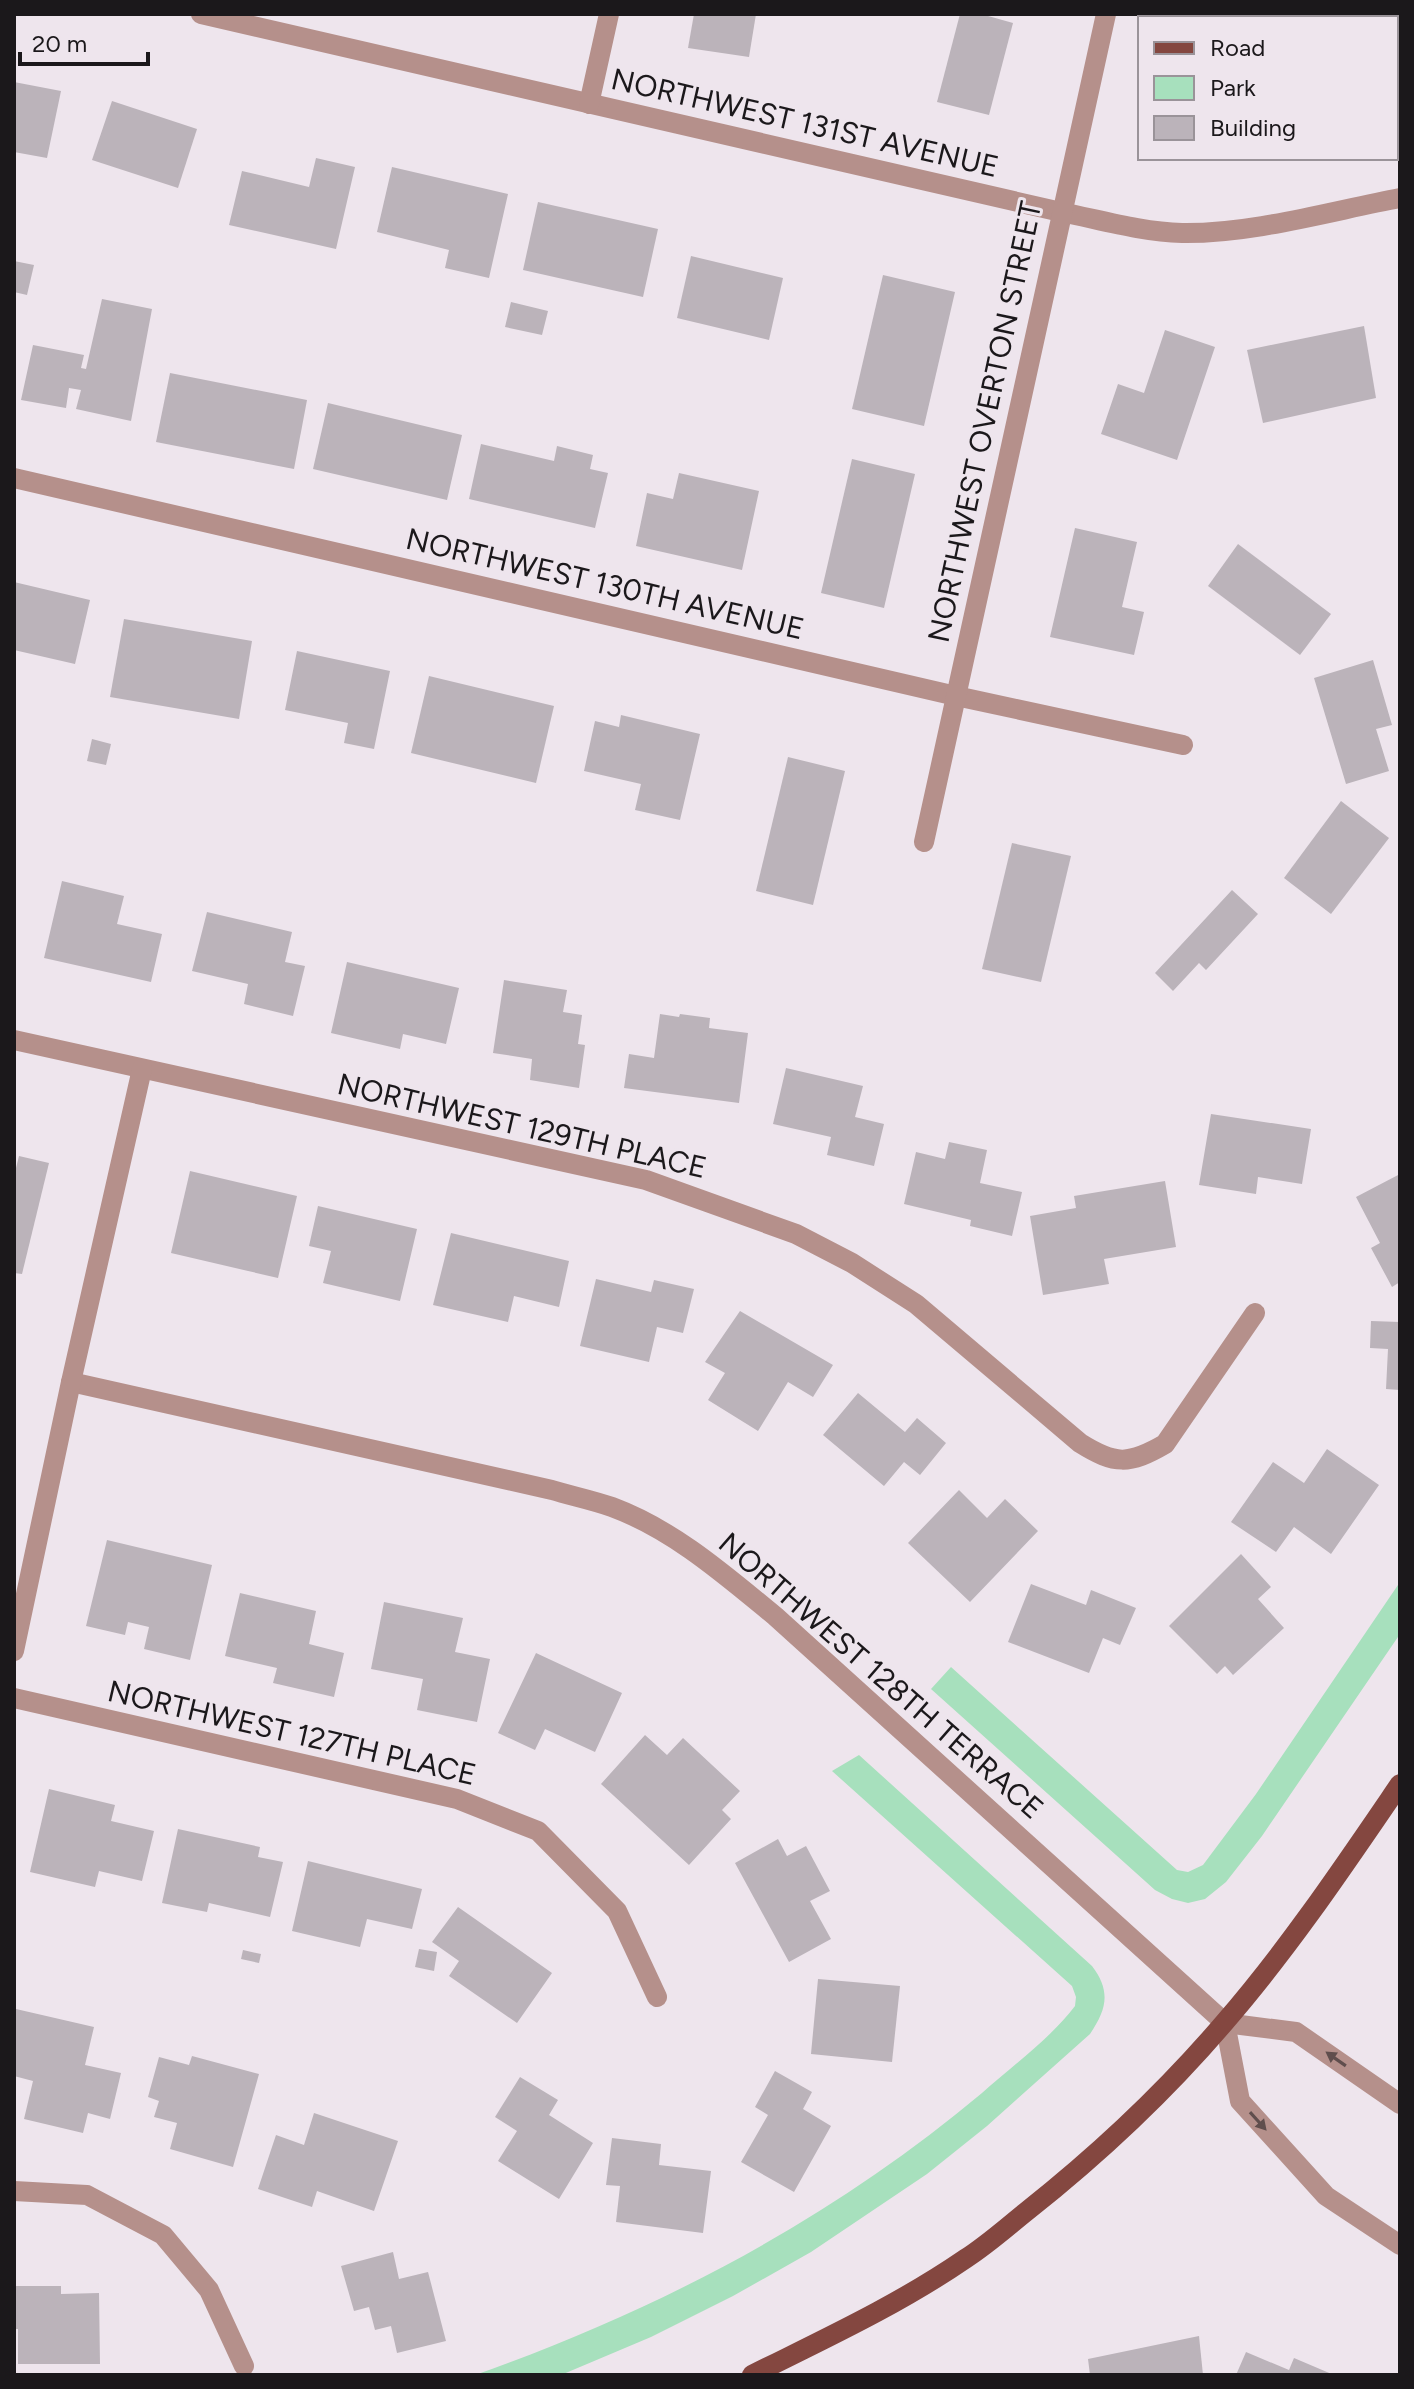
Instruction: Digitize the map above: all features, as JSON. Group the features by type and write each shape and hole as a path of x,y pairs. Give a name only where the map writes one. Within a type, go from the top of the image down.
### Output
{"main road":[{"path":"752,2375 884,2309 966,2259 1114,2139 1225,2023 1271,1966 1400,1784"}],"street":[{"name":"NORTHWEST 131ST AVENUE","path":"201,14 1147,230 1182,233 1242,228 1400,198"},
{"path":"589,104 609,14"},
{"name":"NORTHWEST OVERTON STREET","path":"924,842 1106,14"},
{"name":"NORTHWEST 130TH AVENUE","path":"14,478 956,696 1183,745"},
{"name":"NORTHWEST 129TH PLACE","path":"14,1040 646,1180 796,1234 852,1263 916,1304 1080,1443 1099,1455 1125,1461 1143,1457 1165,1444 1255,1313"},
{"path":"14,1651 142,1069"},
{"name":"NORTHWEST 128TH TERRACE","path":"71,1382 552,1490 612,1507 663,1532 715,1567 775,1616 1225,2023"},
{"name":"NORTHWEST 127TH PLACE","path":"14,1698 457,1799 538,1831 617,1911 657,1997"},
{"path":"1400,2104 1296,2032 1225,2023 1240,2101 1326,2196 1400,2245"},
{"path":"14,2191 87,2195 163,2235 209,2290 244,2366"}],"green space":[{"path":"1400,1582 1400,1634 1262,1836 1226,1882 1205,1899 1188,1903 1155,1890 931,1689 951,1667 1177,1870 1188,1872 1203,1865 1256,1794"},
{"path":"859,1755 1092,1966 1104,1992 1103,2008 1096,2025 1090,2034 987,2126 927,2174 811,2252 733,2296 651,2337 561,2375 475,2375 611,2321 677,2290 804,2220 925,2139 1031,2051 1075,2006 1072,1986 832,1771"}],"building":[{"path":"694,14 756,14 749,57 688,48"},
{"path":"960,14 981,14 1013,23 989,115 937,102"},
{"path":"1398,16 1400,16 1398,110"},
{"path":"14,82 61,91 47,158 14,152"},
{"path":"112,101 197,129 178,188 92,160"},
{"path":"316,158 355,167 336,249 229,225 242,171 309,187"},
{"path":"392,167 508,194 489,278 445,268 449,250 377,232"},
{"path":"538,202 658,229 643,297 523,270"},
{"path":"691,256 783,278 769,340 677,318"},
{"path":"14,261 34,265 27,295 14,292"},
{"path":"883,275 955,292 924,426 852,409"},
{"path":"102,299 152,309 131,421 76,409 81,390 69,388 66,408 21,400 33,345 84,355 81,368 86,369"},
{"path":"511,302 548,311 542,335 505,327"},
{"path":"1364,326 1376,398 1263,423 1247,350"},
{"path":"1165,330 1215,347 1177,460 1101,434 1118,384 1144,393"},
{"path":"170,373 307,400 294,469 156,442"},
{"path":"328,403 462,435 447,500 313,469"},
{"path":"481,444 554,461 557,446 593,455 590,469 608,473 595,528 469,499"},
{"path":"852,459 915,474 884,608 821,593"},
{"path":"679,473 759,491 742,570 636,546 647,493 673,499"},
{"path":"1075,528 1137,542 1122,607 1144,612 1134,655 1050,637"},
{"path":"1238,544 1331,614 1300,655 1208,586"},
{"path":"14,582 90,600 75,664 14,650"},
{"path":"124,619 252,641 239,719 110,697"},
{"path":"297,651 390,671 374,749 344,743 348,723 285,710"},
{"path":"1373,660 1392,725 1376,729 1389,771 1346,784 1314,678"},
{"path":"429,676 554,706 536,783 411,753"},
{"path":"621,715 700,734 680,820 635,810 641,784 584,771 595,721 619,727"},
{"path":"92,739 111,744 106,765 87,761"},
{"path":"788,757 845,771 813,905 756,891"},
{"path":"1341,801 1389,838 1331,914 1284,878"},
{"path":"1012,843 1071,856 1041,982 982,969"},
{"path":"62,881 124,896 117,924 162,934 151,982 44,958"},
{"path":"1232,890 1258,914 1206,970 1199,963 1173,991 1155,973"},
{"path":"207,912 292,932 285,962 305,966 293,1016 244,1004 248,984 192,971"},
{"path":"347,962 459,988 446,1044 403,1034 400,1049 331,1033"},
{"path":"504,980 567,990 563,1012 582,1015 578,1044 585,1045 579,1088 530,1080 532,1059 493,1053"},
{"path":"660,1014 710,1018 709,1028 748,1033 739,1103 624,1088 629,1054 654,1058"},
{"path":"786,1068 863,1086 855,1117 884,1124 874,1166 827,1155 831,1137 773,1124"},
{"path":"1211,1114 1311,1129 1302,1184 1258,1177 1256,1194 1199,1185"},
{"path":"949,1142 987,1150 980,1183 1022,1192 1012,1236 970,1226 971,1220 904,1204 916,1152 945,1159"},
{"path":"19,1156 49,1163 22,1274 14,1273 14,1176"},
{"path":"190,1171 297,1196 278,1278 171,1253"},
{"path":"1400,1174 1400,1282 1392,1287 1371,1248 1380,1243 1356,1197"},
{"path":"1165,1181 1176,1247 1104,1259 1109,1284 1043,1295 1030,1216 1076,1208 1074,1196"},
{"path":"318,1206 417,1229 400,1301 323,1283 331,1251 309,1246"},
{"path":"451,1233 569,1261 559,1307 514,1296 508,1322 433,1305"},
{"path":"596,1279 651,1292 654,1280 694,1289 683,1333 657,1327 649,1362 580,1346"},
{"path":"740,1311 833,1365 813,1397 788,1382 758,1431 708,1400 725,1373 705,1362"},
{"path":"1371,1321 1400,1322 1400,1390 1386,1389 1388,1349 1370,1348"},
{"path":"858,1393 905,1432 917,1418 946,1443 920,1475 904,1462 884,1486 823,1435"},
{"path":"1327,1449 1379,1485 1331,1554 1294,1527 1276,1552 1231,1522 1273,1462 1304,1483"},
{"path":"959,1490 987,1518 1005,1499 1038,1531 970,1602 908,1543"},
{"path":"107,1540 212,1565 190,1660 144,1649 149,1627 128,1622 125,1635 86,1626"},
{"path":"1241,1554 1271,1587 1258,1599 1284,1628 1233,1675 1225,1666 1217,1674 1169,1626"},
{"path":"1031,1584 1086,1605 1091,1590 1136,1608 1120,1645 1103,1638 1089,1673 1008,1642"},
{"path":"240,1593 316,1611 309,1644 344,1653 334,1697 273,1683 277,1668 225,1656"},
{"path":"384,1602 463,1618 455,1652 490,1659 477,1722 417,1710 423,1679 371,1669"},
{"path":"536,1653 622,1693 595,1752 545,1729 535,1750 498,1733"},
{"path":"645,1735 667,1755 683,1738 740,1791 722,1810 731,1819 689,1865 601,1784"},
{"path":"49,1789 115,1805 111,1821 154,1831 142,1881 99,1871 95,1887 30,1872"},
{"path":"178,1829 260,1847 258,1857 283,1862 270,1917 209,1903 207,1912 162,1903"},
{"path":"778,1839 787,1856 806,1846 830,1891 810,1901 831,1939 789,1962 735,1863"},
{"path":"308,1861 422,1889 412,1929 367,1919 360,1947 292,1931"},
{"path":"458,1907 552,1973 517,2023 449,1976 459,1961 432,1942"},
{"path":"419,1949 437,1952 434,1971 415,1967"},
{"path":"243,1950 261,1954 259,1963 241,1959"},
{"path":"818,1979 900,1986 892,2062 811,2054"},
{"path":"16,2009 94,2027 85,2065 121,2073 110,2119 88,2113 83,2133 24,2119 33,2081 14,2076"},
{"path":"192,2056 259,2074 233,2167 170,2149 177,2123 154,2117 159,2101 148,2097 159,2057 189,2065"},
{"path":"775,2071 812,2092 803,2109 831,2126 794,2192 741,2162 768,2115 755,2107"},
{"path":"520,2077 558,2100 549,2115 593,2143 559,2199 498,2161 517,2131 495,2117"},
{"path":"314,2113 398,2141 374,2211 317,2191 312,2207 258,2189 276,2135 304,2145"},
{"path":"612,2138 661,2144 659,2165 711,2171 703,2233 616,2222 620,2186 606,2185"},
{"path":"393,2252 399,2279 428,2272 446,2341 397,2353 391,2326 375,2330 369,2307 354,2311 341,2266"},
{"path":"14,2286 61,2286 61,2294 99,2293 100,2364 18,2364"},
{"path":"1199,2336 1203,2375 1090,2375 1088,2359"},
{"path":"1246,2352 1289,2370 1294,2358 1334,2375 1236,2375"}]}
